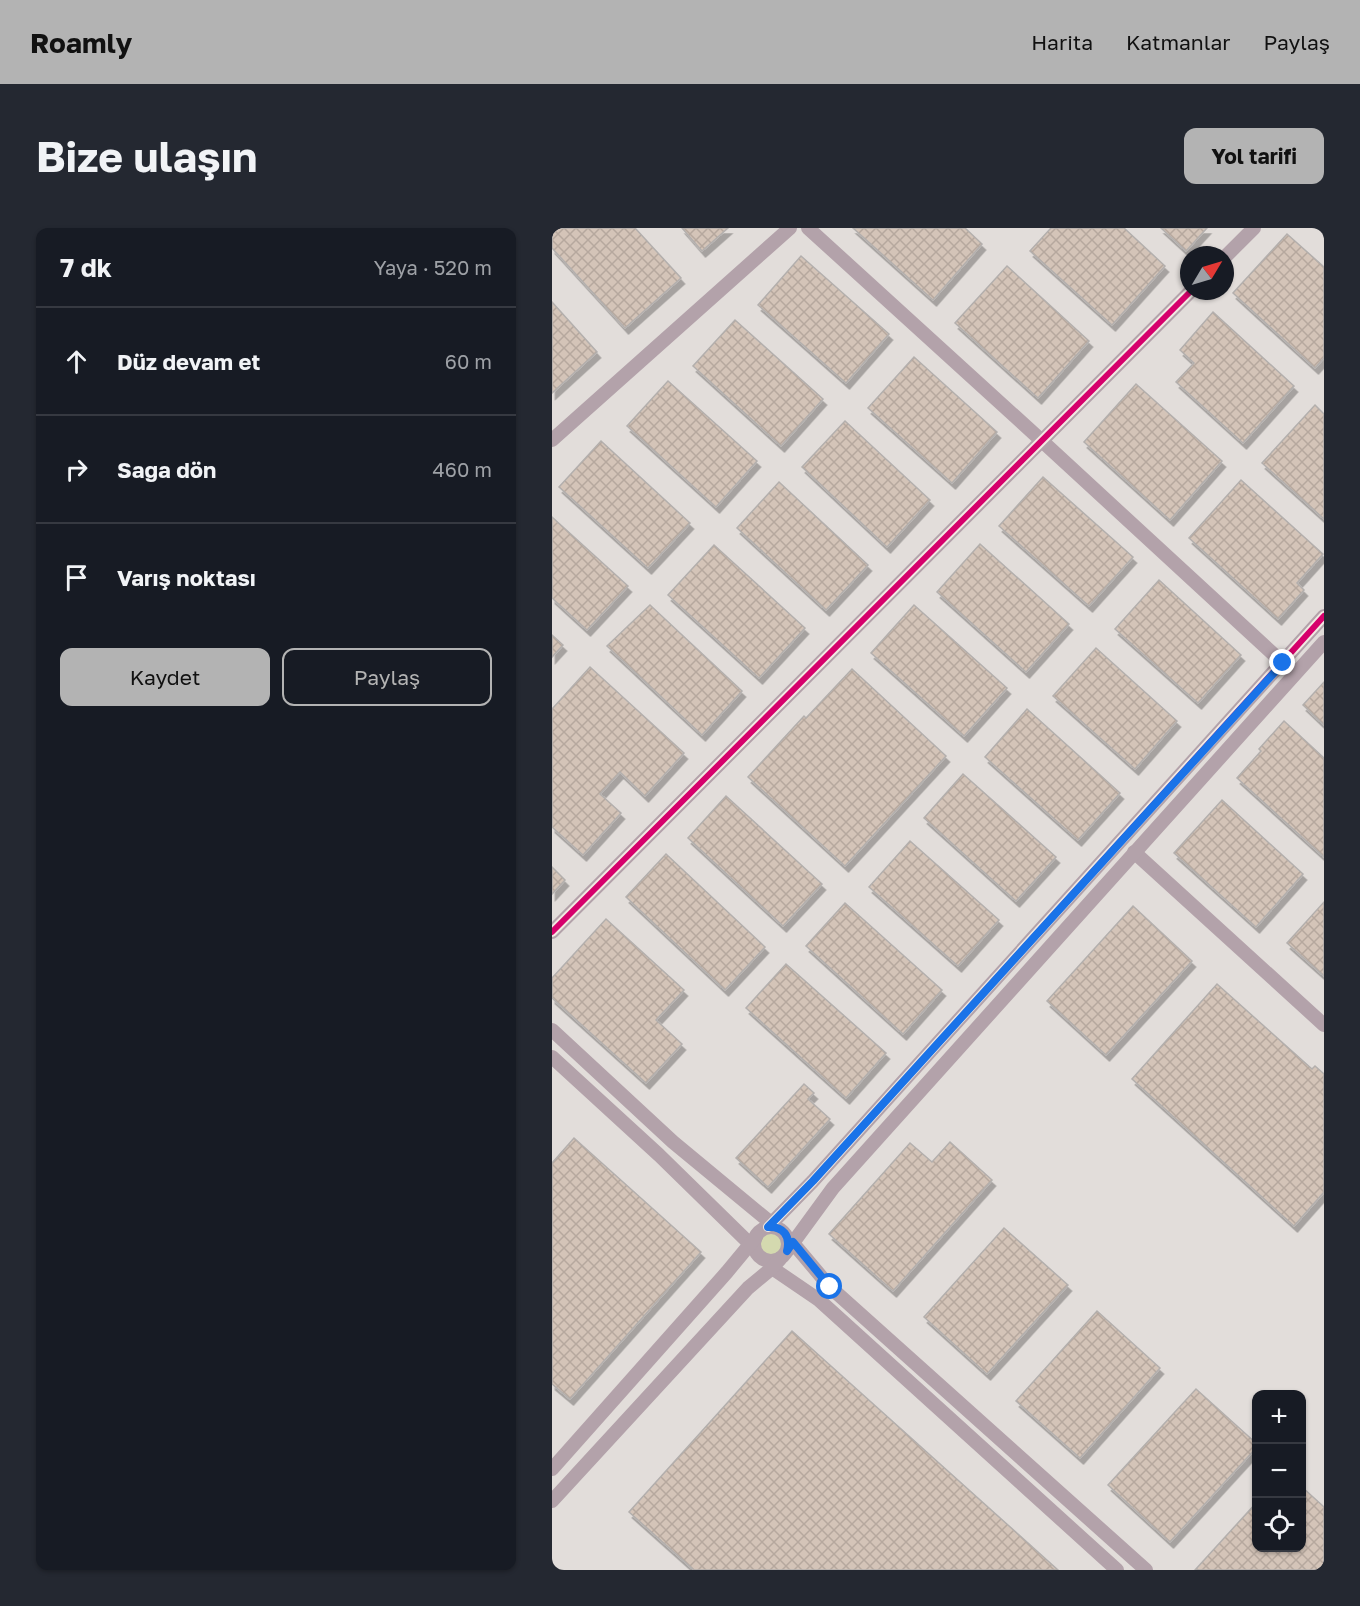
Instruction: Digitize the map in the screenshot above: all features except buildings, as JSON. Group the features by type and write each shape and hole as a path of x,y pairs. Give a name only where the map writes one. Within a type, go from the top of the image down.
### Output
{"street":[{"path":"552,440 790,228"},
{"path":"808,228 1283,663"},
{"path":"1234,248 1254,228"},
{"path":"552,932 1182,300"},
{"path":"552,1469 727,1272 752,1240 813,1181 1324,616"},
{"path":"552,1501 748,1288 783,1255 833,1188 1324,642"},
{"path":"1134,852 1324,1025"},
{"path":"552,1030 673,1142 769,1225 783,1231 788,1240 783,1255 770,1261 760,1257 752,1240 552,1057"},
{"path":"783,1255 819,1300 1117,1570"},
{"path":"783,1255 830,1287 1146,1570"}],"green space":[{"path":"771,1233 781,1240 782,1244 775,1254 771,1255 761,1248 760,1244 767,1234"}],"cycle path":[{"path":"552,932 1182,300"},
{"path":"768,1227 813,1181 1324,616"}],"route":[{"path":"830,1287 793,1242 787,1251 789,1245 783,1231 773,1226 768,1227 813,1181 1283,663"}]}
